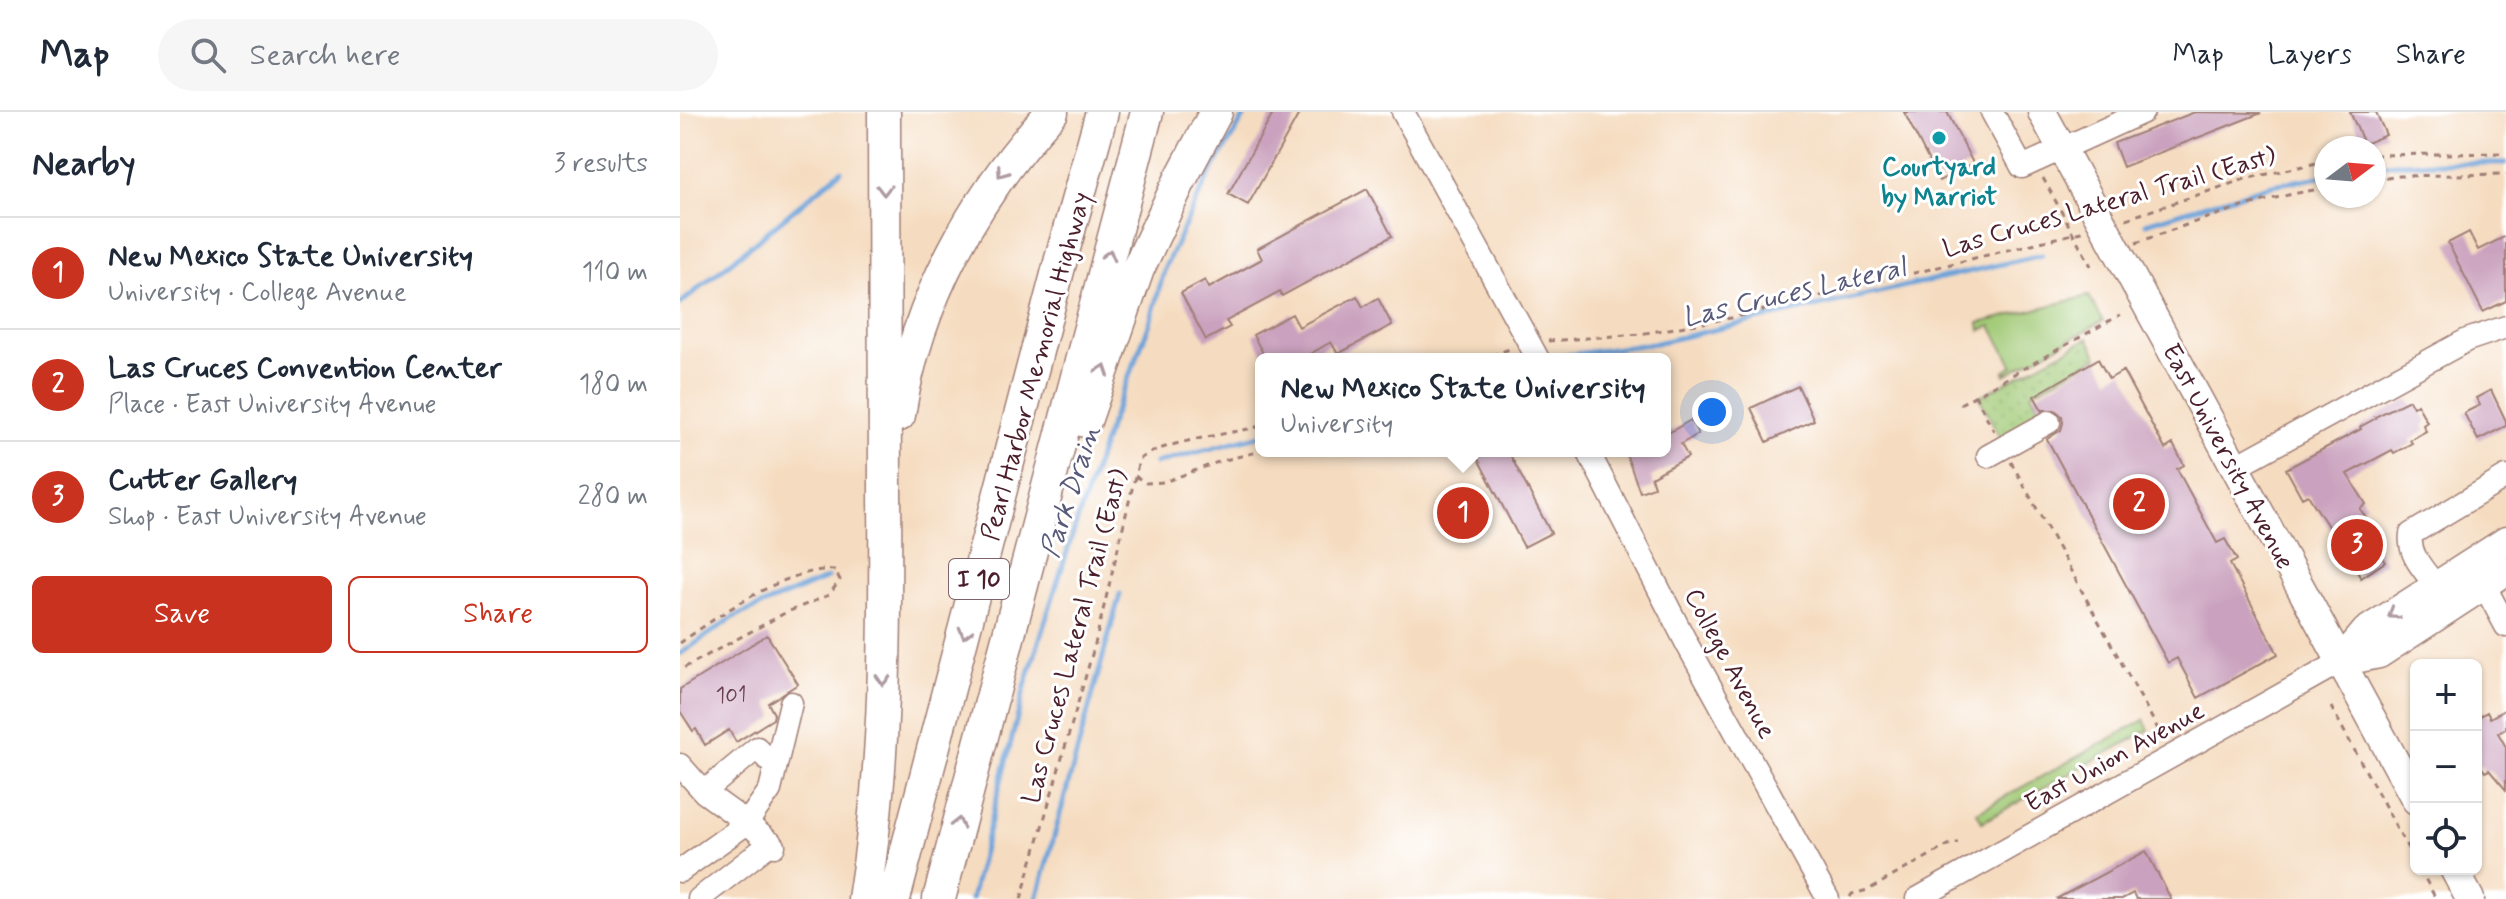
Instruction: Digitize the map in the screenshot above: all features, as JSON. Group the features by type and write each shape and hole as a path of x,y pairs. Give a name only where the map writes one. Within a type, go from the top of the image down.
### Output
{"highway":[{"path":"884,112 886,602"},
{"path":"864,899 880,743 899,413 907,373 919,331 947,260 963,230 1003,170 1052,112"},
{"name":"Pearl Harbor Memorial Highway","path":"939,899 1147,112"},
{"path":"988,709 1123,308 1169,204 1216,112"},
{"name":"Pearl Harbor Memorial Highway","path":"894,899 1100,120"}],"main road":[{"name":"East University Avenue","path":"2042,112 2410,789"},
{"path":"2340,662 2366,631 2506,541"},
{"path":"2340,662 2379,654 2495,578"},
{"path":"2457,875 2470,899"}],"street":[{"path":"1403,112 1534,351"},
{"path":"1992,112 2022,167 2143,112"},
{"path":"2235,467 2467,340 2506,327"},
{"path":"1996,452 2049,422"},
{"name":"College Avenue","path":"1591,457 1688,646 1839,898"},
{"path":"2436,586 2409,545 2411,534 2506,477"},
{"path":"2495,578 2506,626"},
{"name":"East Union Avenue","path":"1917,899 2340,662"},
{"path":"680,871 747,823 770,790 791,703"},
{"path":"704,792 757,748 775,767"},
{"path":"680,765 704,792 773,845 699,899"}],"path":[{"path":"2386,155 2506,153"},
{"path":"2034,162 2091,266"},
{"name":"Las Cruces Lateral Trail (East)","path":"1534,351 1731,318 2074,234 2111,238 2245,179 2314,164"},
{"path":"2386,178 2506,174"},
{"path":"2111,238 2314,190"},
{"path":"1960,404 2120,315"},
{"path":"1975,395 1996,452 2159,731"},
{"name":"Las Cruces Lateral Trail (East)","path":"1021,899 1095,644 1139,460 1155,449 1255,427"},
{"path":"1135,476 1146,483 1164,482 1255,452"},
{"path":"680,643 709,622 768,588 819,569 835,570 840,580 829,595 785,613 680,670"},
{"path":"2331,707 2410,852"},
{"path":"1839,898 1868,890 1952,843 1958,843"},
{"path":"2423,875 2436,899"}],"green space":[{"path":"2089,296 2103,321 2005,375 2004,372 2013,366 1991,326 1980,331 1979,323"},
{"path":"2088,338 2098,357 2031,393 2043,415 2001,439 1979,397"},
{"path":"2144,720 2149,730 1982,822 1977,812"}],"building":[{"path":"1274,112 1300,112 1248,205 1228,194"},
{"name":"Courtyard by Marriot","path":"1904,112 1947,112 1973,163 1939,181"},
{"path":"2195,112 2261,113 2123,167 2114,143"},
{"path":"2350,112 2376,112 2386,135 2360,136"},
{"path":"1367,189 1392,236 1282,296 1280,292 1226,321 1230,327 1206,340 1181,293 1205,280 1209,288 1262,259 1257,249"},
{"path":"2469,232 2478,250 2506,236 2506,301 2483,312 2448,243"},
{"path":"1357,296 1363,307 1378,298 1392,325 1340,353 1331,342 1312,353 1263,353 1253,335 1292,314 1299,327"},
{"path":"2098,359 2109,379 2123,371 2165,449 2173,444 2184,465 2177,469 2217,543 2225,539 2237,560 2230,564 2278,654 2198,698 2177,658 2168,663 2047,439 2061,430 2062,416 2055,410 2042,410 2034,396"},
{"path":"1798,386 1814,420 1767,442 1751,408"},
{"path":"2491,390 2506,426 2478,440 2464,413 2480,405 2476,398"},
{"path":"2409,400 2413,407 2417,404 2427,422 2423,425 2426,431 2394,453 2392,450 2347,474 2366,504 2360,509 2370,524 2364,528 2385,562 2361,578 2308,495 2302,498 2286,469"},
{"path":"1691,420 1698,434 1681,444 1688,457 1651,477 1654,487 1640,492 1627,457 1671,457 1671,432"},
{"path":"1477,457 1511,457 1551,533 1524,547"},
{"path":"767,635 798,684 768,703 774,714 773,719 736,742 729,730 705,745 680,711 680,689"},
{"path":"2506,709 2506,729 2498,733 2506,747 2506,790 2489,770 2485,772 2482,768 2482,715 2487,712 2490,718"},
{"path":"2146,851 2171,899 2136,899 2133,893 2122,899 2056,899"}],"waterway":[{"name":"Park Drain","path":"971,899 1026,683 1109,427 1150,323 1165,267 1207,179 1247,112"},
{"name":"Las Cruces Lateral","path":"2386,165 2506,163"},
{"name":"Park Drain","path":"680,304 841,171"},
{"name":"Las Cruces Lateral","path":"2146,223 2272,185 2314,178"},
{"name":"Las Cruces Lateral","path":"1583,353 1656,343 2042,255"},
{"name":"Las Cruces Lateral","path":"1156,463 1255,437"},
{"name":"Las Cruces Lateral","path":"680,654 734,617 827,578"},
{"path":"1037,899 1120,594"}],"place":[{"name":"Courtyard by Marriot","path":"1939,138"},
{"name":"Las Cruces Convention Center","path":"2139,504"},
{"name":"New Mexico State University","path":"1463,513"},
{"name":"Cutter Gallery","path":"2357,545"}]}
